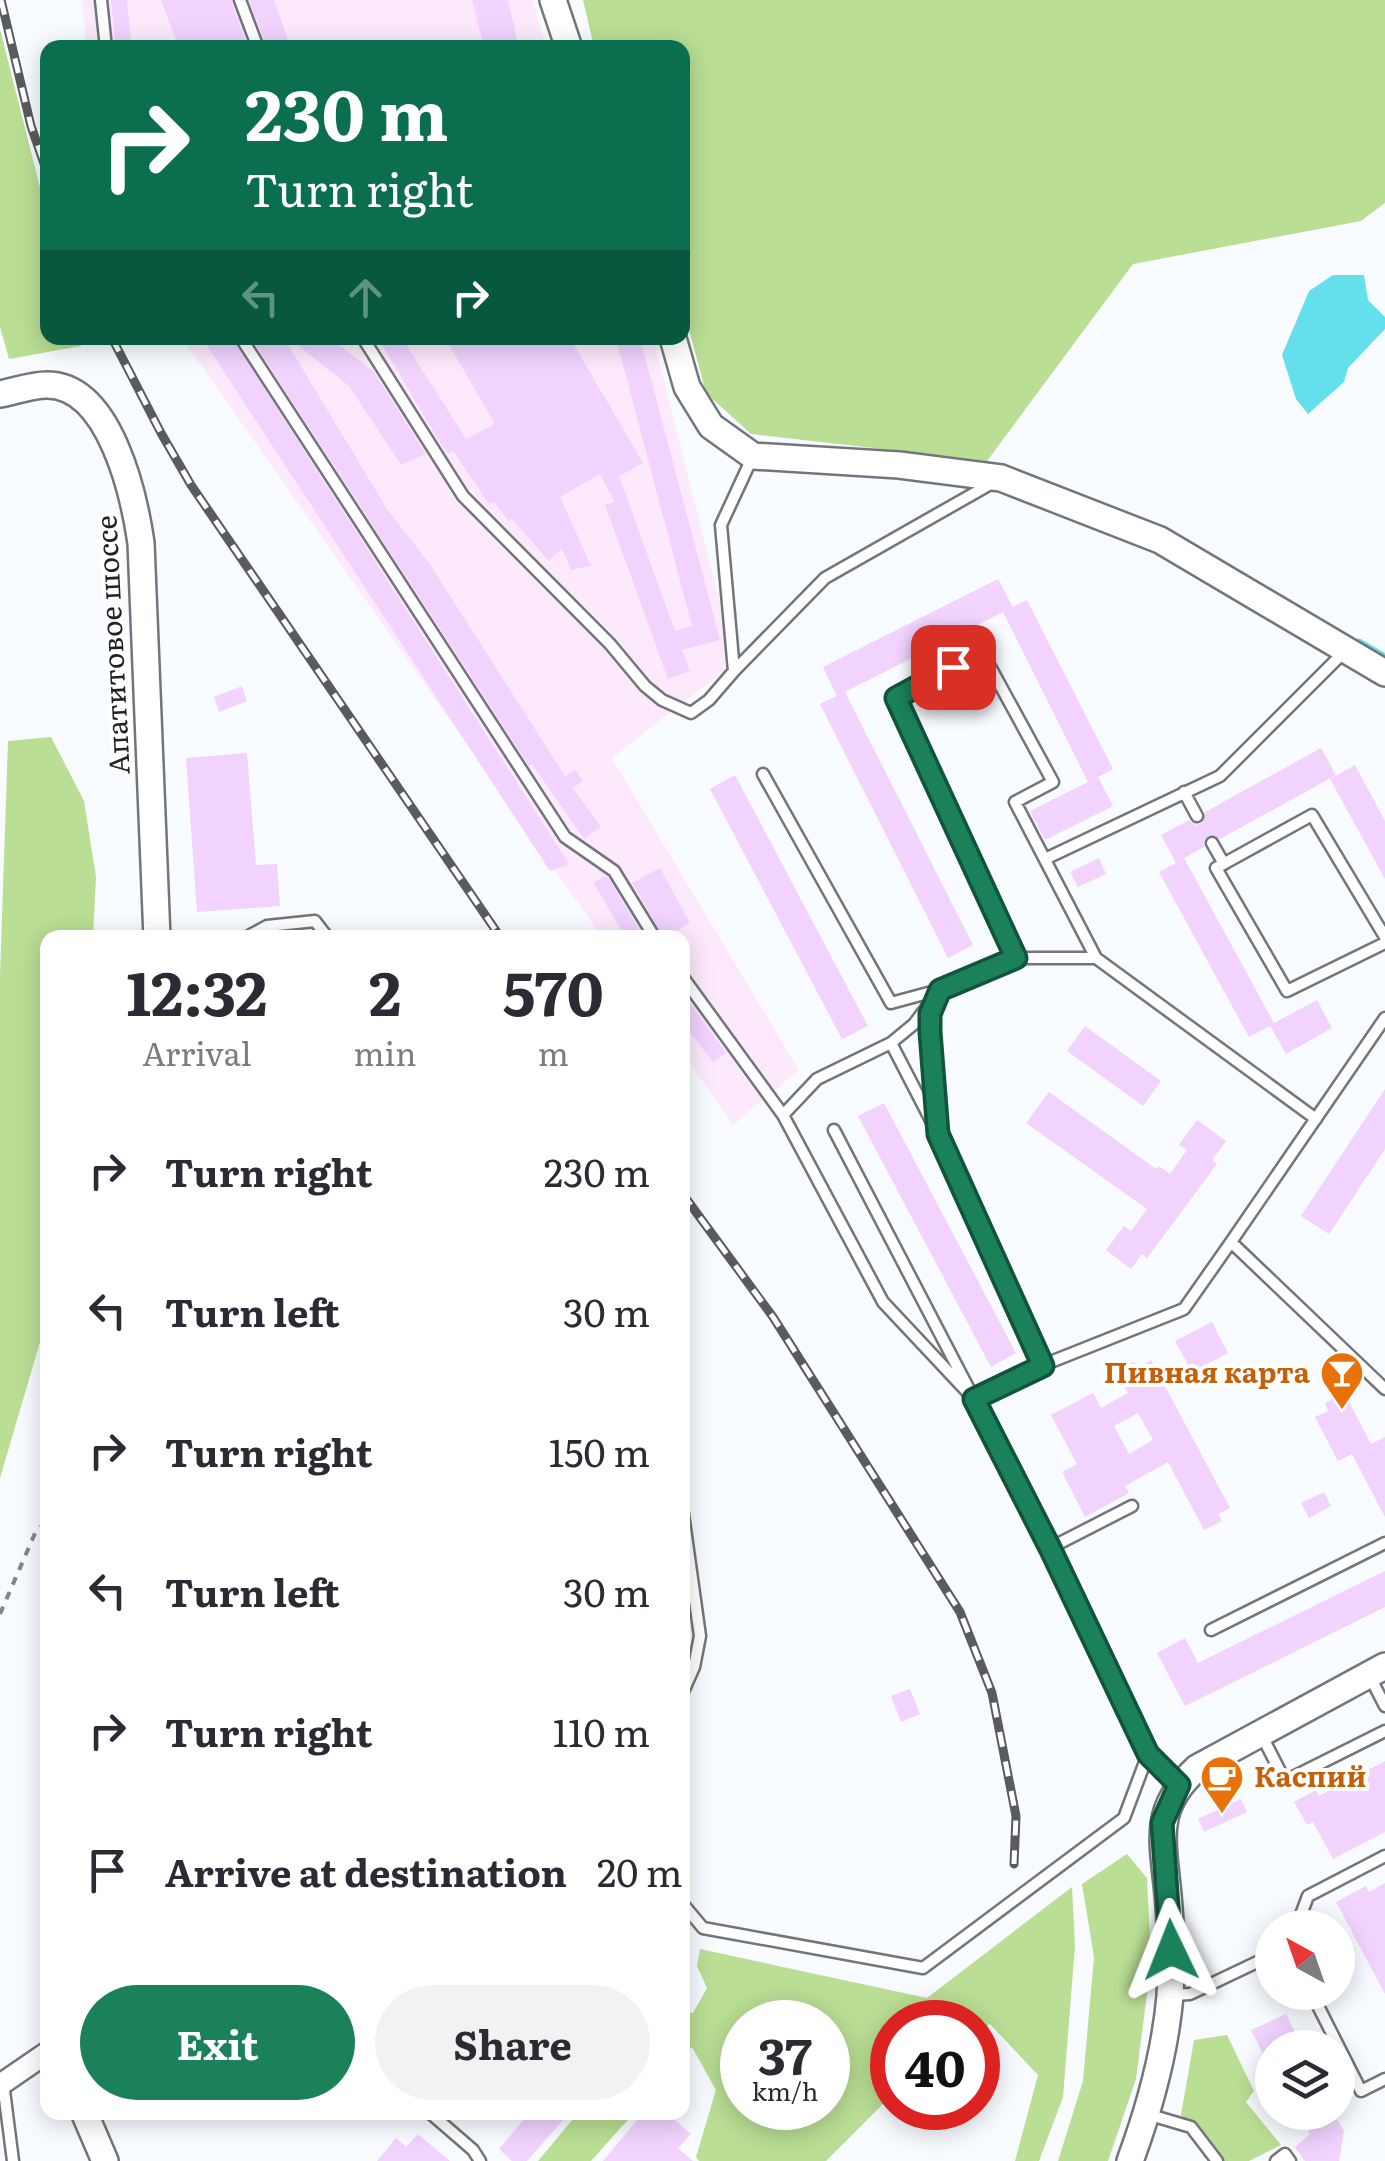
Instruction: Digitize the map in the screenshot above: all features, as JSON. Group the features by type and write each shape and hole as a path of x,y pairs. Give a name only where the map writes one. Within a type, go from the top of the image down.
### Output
{"street":[{"path":"554,0 566,40"},
{"path":"675,345 687,387 711,426 754,456 899,464 1001,478 1160,540 1385,672"},
{"name":"Апатитовое шоссе","path":"0,394 49,384 92,407 121,456 135,500 142,543 157,930"},
{"path":"1130,2161 1148,2114 1164,2048 1171,1950 1162,1823 1179,1785 1197,1768 1377,1670"},
{"path":"2,2083 40,2057"},
{"path":"87,2120 105,2161"}],"lane":[{"path":"101,0 105,40"},
{"path":"240,0 255,40"},
{"path":"246,345 565,838 614,871 650,930"},
{"path":"367,345 463,496 610,644 645,686 662,700 690,712 708,700 825,578 1001,478"},
{"path":"734,671 721,525 754,456"},
{"path":"1045,859 1220,776 1347,649"},
{"path":"1016,958 896,698 982,652 1052,782 1015,802 1096,958 1316,1119"},
{"path":"762,774 890,1004 940,990 1016,958 1096,958"},
{"path":"1184,792 1197,816"},
{"path":"1312,815 1385,940 1287,990 1216,868 1312,815"},
{"path":"1212,843 1224,864"},
{"path":"260,930 315,921 322,930"},
{"path":"690,987 783,1115 883,1302 974,1399"},
{"path":"783,1115 817,1079 890,1044 914,1024 940,990"},
{"path":"938,1134 930,1014 940,990"},
{"path":"974,1399 1043,1366 1184,1309 1385,1018"},
{"path":"890,1044 938,1134 1043,1366"},
{"path":"834,1130 1050,1548 1148,1754 1179,1785"},
{"path":"1230,1242 1385,1389"},
{"path":"1050,1548 1132,1506"},
{"path":"1211,1630 1385,1543"},
{"path":"690,1564 700,1636 690,1676"},
{"path":"1377,1670 1385,1706"},
{"path":"1260,1734 1285,1781 1385,1731"},
{"path":"690,1913 703,1928 923,1968 1124,1818 1148,1754"},
{"path":"1303,1910 1308,1896 1385,1856"},
{"path":"1170,1996 1190,1994 1255,1963"},
{"path":"1320,2010 1361,2091 1385,2079"},
{"path":"2,2083 13,2161"},
{"path":"1148,2114 1191,2127 1218,2161"},
{"path":"439,2120 480,2161"},
{"path":"1276,2161 1284,2154 1290,2161"}],"path":[{"path":"0,1614 40,1528"}],"shaded area":[{"path":"81,0 533,0 544,40 86,40"},
{"path":"187,345 655,345 727,629 725,670 612,758 799,1070 733,1125 690,1063 690,930 597,930"}],"green space":[{"path":"583,0 1385,0 1385,203 1361,221 1133,264 987,461 751,434 706,393 690,333 690,40 592,40"},
{"path":"0,29 40,187 40,345 81,346 9,359 0,327"},
{"path":"51,737 84,801 96,877 93,930 40,930 40,1342 0,1478 0,976 8,741"},
{"path":"1127,1854 1147,1878 1151,1963 1136,2079 1108,2161 1058,2161 1083,2081 1094,1957 1082,1884"},
{"path":"1072,1887 1075,1946 1063,2097 1039,2161 1015,2161 1038,2075 1000,2035 1000,2000 870,2000 870,2117 826,2161 699,2161 696,2157 716,2090 690,2049 690,2013 707,1988 697,1966 700,1949 927,1998"},
{"path":"1227,2035 1254,2091 1246,2102 1255,2113 1255,2130 1269,2130 1281,2145 1249,2161 1218,2161 1181,2115 1194,2040"},
{"path":"572,2120 628,2120 591,2161 538,2161"}],"water":[{"path":"1333,275 1364,275 1368,300 1385,317 1385,329 1348,368 1344,382 1308,414 1296,399 1282,355 1309,291"}],"building":[{"path":"111,0 127,0 131,40 115,40"},
{"path":"161,0 231,0 245,40 176,40"},
{"path":"249,0 274,0 288,40 264,40"},
{"path":"472,0 508,0 517,40 482,40"},
{"path":"207,345 236,345 569,864 550,871"},
{"path":"256,345 288,345 387,509 429,563 565,776 575,770 583,781 573,788 601,827 584,839 532,764 529,766"},
{"path":"298,345 339,345 373,371 426,454 401,465 349,386"},
{"path":"382,345 406,345 466,439 495,424 449,345 574,345 643,463 619,476 675,631 692,626 618,345 642,345 720,640 682,650 690,671 668,679 605,505 615,502 600,474 560,497 591,566 571,570 562,548 549,561 511,518 509,521 494,502 489,504 453,451 449,454"},
{"path":"998,579 1013,607 837,696 823,667"},
{"path":"1027,600 1113,769 1088,782 1003,612"},
{"path":"242,686 247,701 219,712 214,697"},
{"path":"845,692 973,945 948,958 820,704"},
{"path":"1321,748 1336,775 1220,839 1209,835 1204,847 1184,858 1274,1023 1317,1000 1332,1028 1286,1054 1270,1026 1249,1037 1159,872 1176,863 1161,835 1189,820 1196,825 1202,823 1205,812"},
{"path":"247,753 256,865 277,864 280,906 197,912 186,758"},
{"path":"1355,765 1385,821 1385,879 1330,779"},
{"path":"735,775 868,1026 842,1039 710,789"},
{"path":"1098,777 1113,806 1045,840 1030,811"},
{"path":"1099,858 1106,874 1078,887 1070,872"},
{"path":"660,868 690,923 678,930 659,930 632,883"},
{"path":"608,877 639,930 621,930 593,882"},
{"path":"690,1003 726,1053 713,1062 690,1032"},
{"path":"1085,1026 1161,1081 1143,1106 1067,1051"},
{"path":"1385,1089 1385,1149 1329,1234 1301,1216"},
{"path":"1049,1092 1156,1169 1159,1166 1170,1174 1187,1150 1179,1145 1197,1120 1226,1141 1212,1160 1217,1164 1147,1258 1142,1254 1131,1269 1106,1250 1124,1226 1131,1231 1147,1209 1026,1123"},
{"path":"884,1103 1016,1353 991,1367 858,1116"},
{"path":"1212,1322 1228,1353 1192,1372 1175,1341"},
{"path":"1151,1360 1230,1508 1218,1514 1222,1521 1204,1530 1168,1462 1125,1486 1129,1493 1085,1517 1062,1472 1077,1464 1051,1415 1093,1393 1101,1408 1128,1393 1116,1371 1134,1362 1138,1368","holes":["1138,1413 1153,1440 1129,1454 1114,1426"]},
{"path":"1337,1397 1340,1405 1348,1400 1371,1444 1385,1437 1385,1517 1352,1454 1338,1461 1315,1417 1328,1411 1325,1403"},
{"path":"1324,1492 1331,1506 1309,1518 1301,1503"},
{"path":"1385,1571 1385,1607 1185,1706 1157,1653 1185,1638 1198,1663"},
{"path":"910,1689 920,1714 901,1722 891,1696"},
{"path":"1385,1761 1385,1832 1333,1859 1313,1822 1307,1825 1294,1802 1316,1790 1319,1796"},
{"path":"1241,1799 1247,1812 1204,1832 1198,1819"},
{"path":"1385,1883 1385,1994 1355,1938 1355,1910 1340,1910 1336,1902 1366,1886 1369,1892"},
{"path":"1286,2014 1294,2030 1255,2030 1255,2038 1251,2030"},
{"path":"523,2120 563,2120 527,2161 512,2161 499,2149"},
{"path":"637,2120 675,2120 691,2134 678,2148 693,2161 603,2161"},
{"path":"1308,2130 1343,2130 1339,2161 1305,2161 1295,2147 1310,2134"},
{"path":"418,2134 450,2161 377,2161 396,2138 406,2147"}],"waterway":[{"path":"1359,641 1385,656"}],"railway":[{"path":"1,0 40,152"},
{"path":"116,345 191,485 496,930"},
{"path":"690,1204 773,1317 960,1612 992,1693 1016,1816 1014,1864"}],"place":[{"name":"Пивная карта","path":"1342,1411"},
{"name":"Каспий","path":"1222,1815"}],"route":[{"path":"953,667 896,698 1016,958 940,990 930,1014 938,1134 1043,1366 974,1399 1148,1754 1179,1785 1162,1823 1171,1950"}]}
